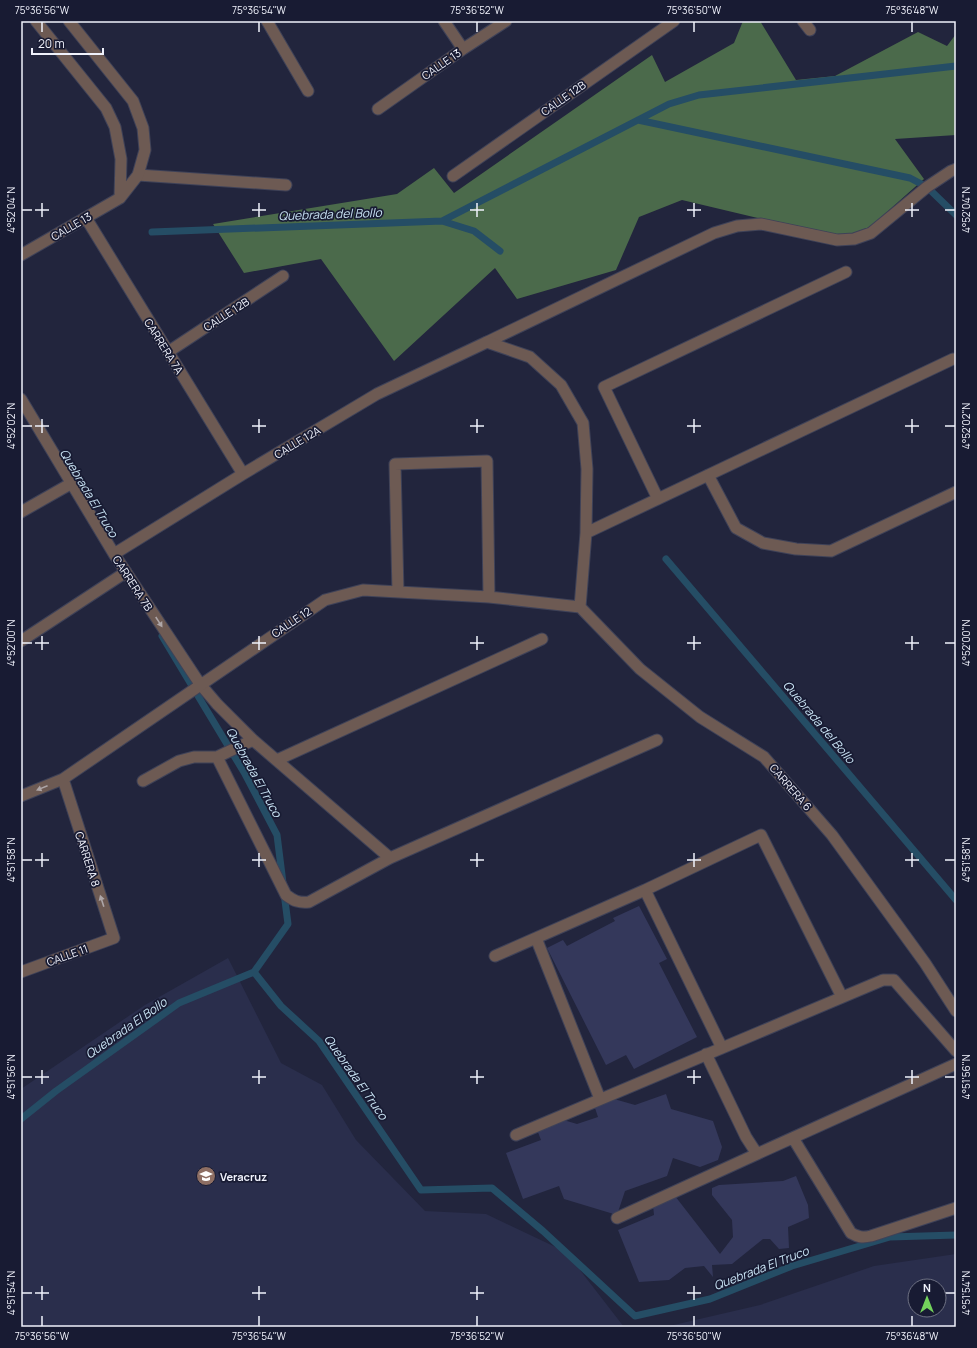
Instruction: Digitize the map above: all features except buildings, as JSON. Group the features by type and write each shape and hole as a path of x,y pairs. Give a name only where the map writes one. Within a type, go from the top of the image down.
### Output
{"street":[{"path":"36,21 106,108 115,126 121,159 120,198"},
{"path":"69,21 133,101 143,128 145,150 138,175 120,198"},
{"path":"267,21 308,91"},
{"path":"444,21 463,49"},
{"name":"CALLE 13","path":"378,109 463,49 506,21"},
{"name":"CALLE 12B","path":"453,176 674,21"},
{"path":"803,21 810,30"},
{"name":"CALLE 12A","path":"114,554 243,474 377,394 714,233 737,226 761,224 837,240 854,239 871,233 927,187 956,169"},
{"path":"138,175 286,185"},
{"name":"CALLE 13","path":"21,255 120,198"},
{"name":"CARRERA 7A","path":"86,218 243,474"},
{"path":"658,499 604,387 846,272"},
{"name":"CALLE 12B","path":"168,352 283,276"},
{"path":"487,342 530,357 561,385 583,423 587,469 586,533 580,607"},
{"path":"586,533 953,359"},
{"name":"CARRERA 7B","path":"21,398 114,554 200,684 217,704 253,740 390,858"},
{"path":"398,592 395,464 487,461 489,597"},
{"path":"708,475 736,528 763,543 796,549 831,551 956,492"},
{"path":"21,512 72,483"},
{"path":"21,641 126,572"},
{"name":"CALLE 12","path":"21,796 62,779 325,600 363,590 489,597 580,607"},
{"name":"CARRERA 6","path":"580,607 640,669 700,717 764,757 832,835 925,963 956,1011"},
{"path":"277,760 542,639"},
{"path":"143,781 179,761 194,757 217,757 253,740"},
{"path":"217,757 286,895 294,900 309,902 390,858 657,740"},
{"name":"CARRERA 8","path":"62,779 114,938"},
{"path":"495,956 645,890 761,835 842,997"},
{"path":"645,890 722,1048"},
{"name":"CALLE 11","path":"21,972 114,938"},
{"path":"536,938 600,1099"},
{"path":"516,1135 884,980 894,980 956,1051"},
{"path":"706,1054 746,1137 757,1154"},
{"path":"617,1218 956,1064"},
{"path":"794,1138 851,1233 857,1237 864,1238 871,1236 956,1208"}],"shaded area":[{"name":"Veracruz","path":"228,958 281,1063 322,1085 356,1140 425,1211 486,1214 566,1252 624,1327 21,1327 21,1089 145,1005"},
{"path":"956,1254 956,1327 665,1327 760,1305 874,1266"}],"green space":[{"path":"743,21 760,21 796,80 835,76 918,32 947,46 956,34 956,135 895,139 924,179 870,227 853,233 834,236 682,200 639,217 616,270 517,299 495,268 394,361 321,259 244,273 213,224 397,194 434,168 454,193 652,55 665,82 734,43"}],"waterway":[{"path":"442,221 669,104 699,95 956,66"},
{"path":"638,120 910,178 927,187 956,215"},
{"name":"Quebrada del Bollo","path":"152,232 442,221 474,231 500,251"},
{"name":"Quebrada del Bollo","path":"666,559 956,900"},
{"name":"Quebrada El Truco","path":"162,636 245,774 277,835 283,883"},
{"name":"Quebrada El Truco","path":"284,893 288,924 254,972 281,1006 319,1041 421,1190 492,1188 543,1231 635,1316 710,1299 792,1266 890,1237 956,1235"},
{"name":"Quebrada El Bollo","path":"21,1119 56,1091 179,1003 254,972"}],"place":[{"name":"Veracruz","path":"206,1176"}]}
